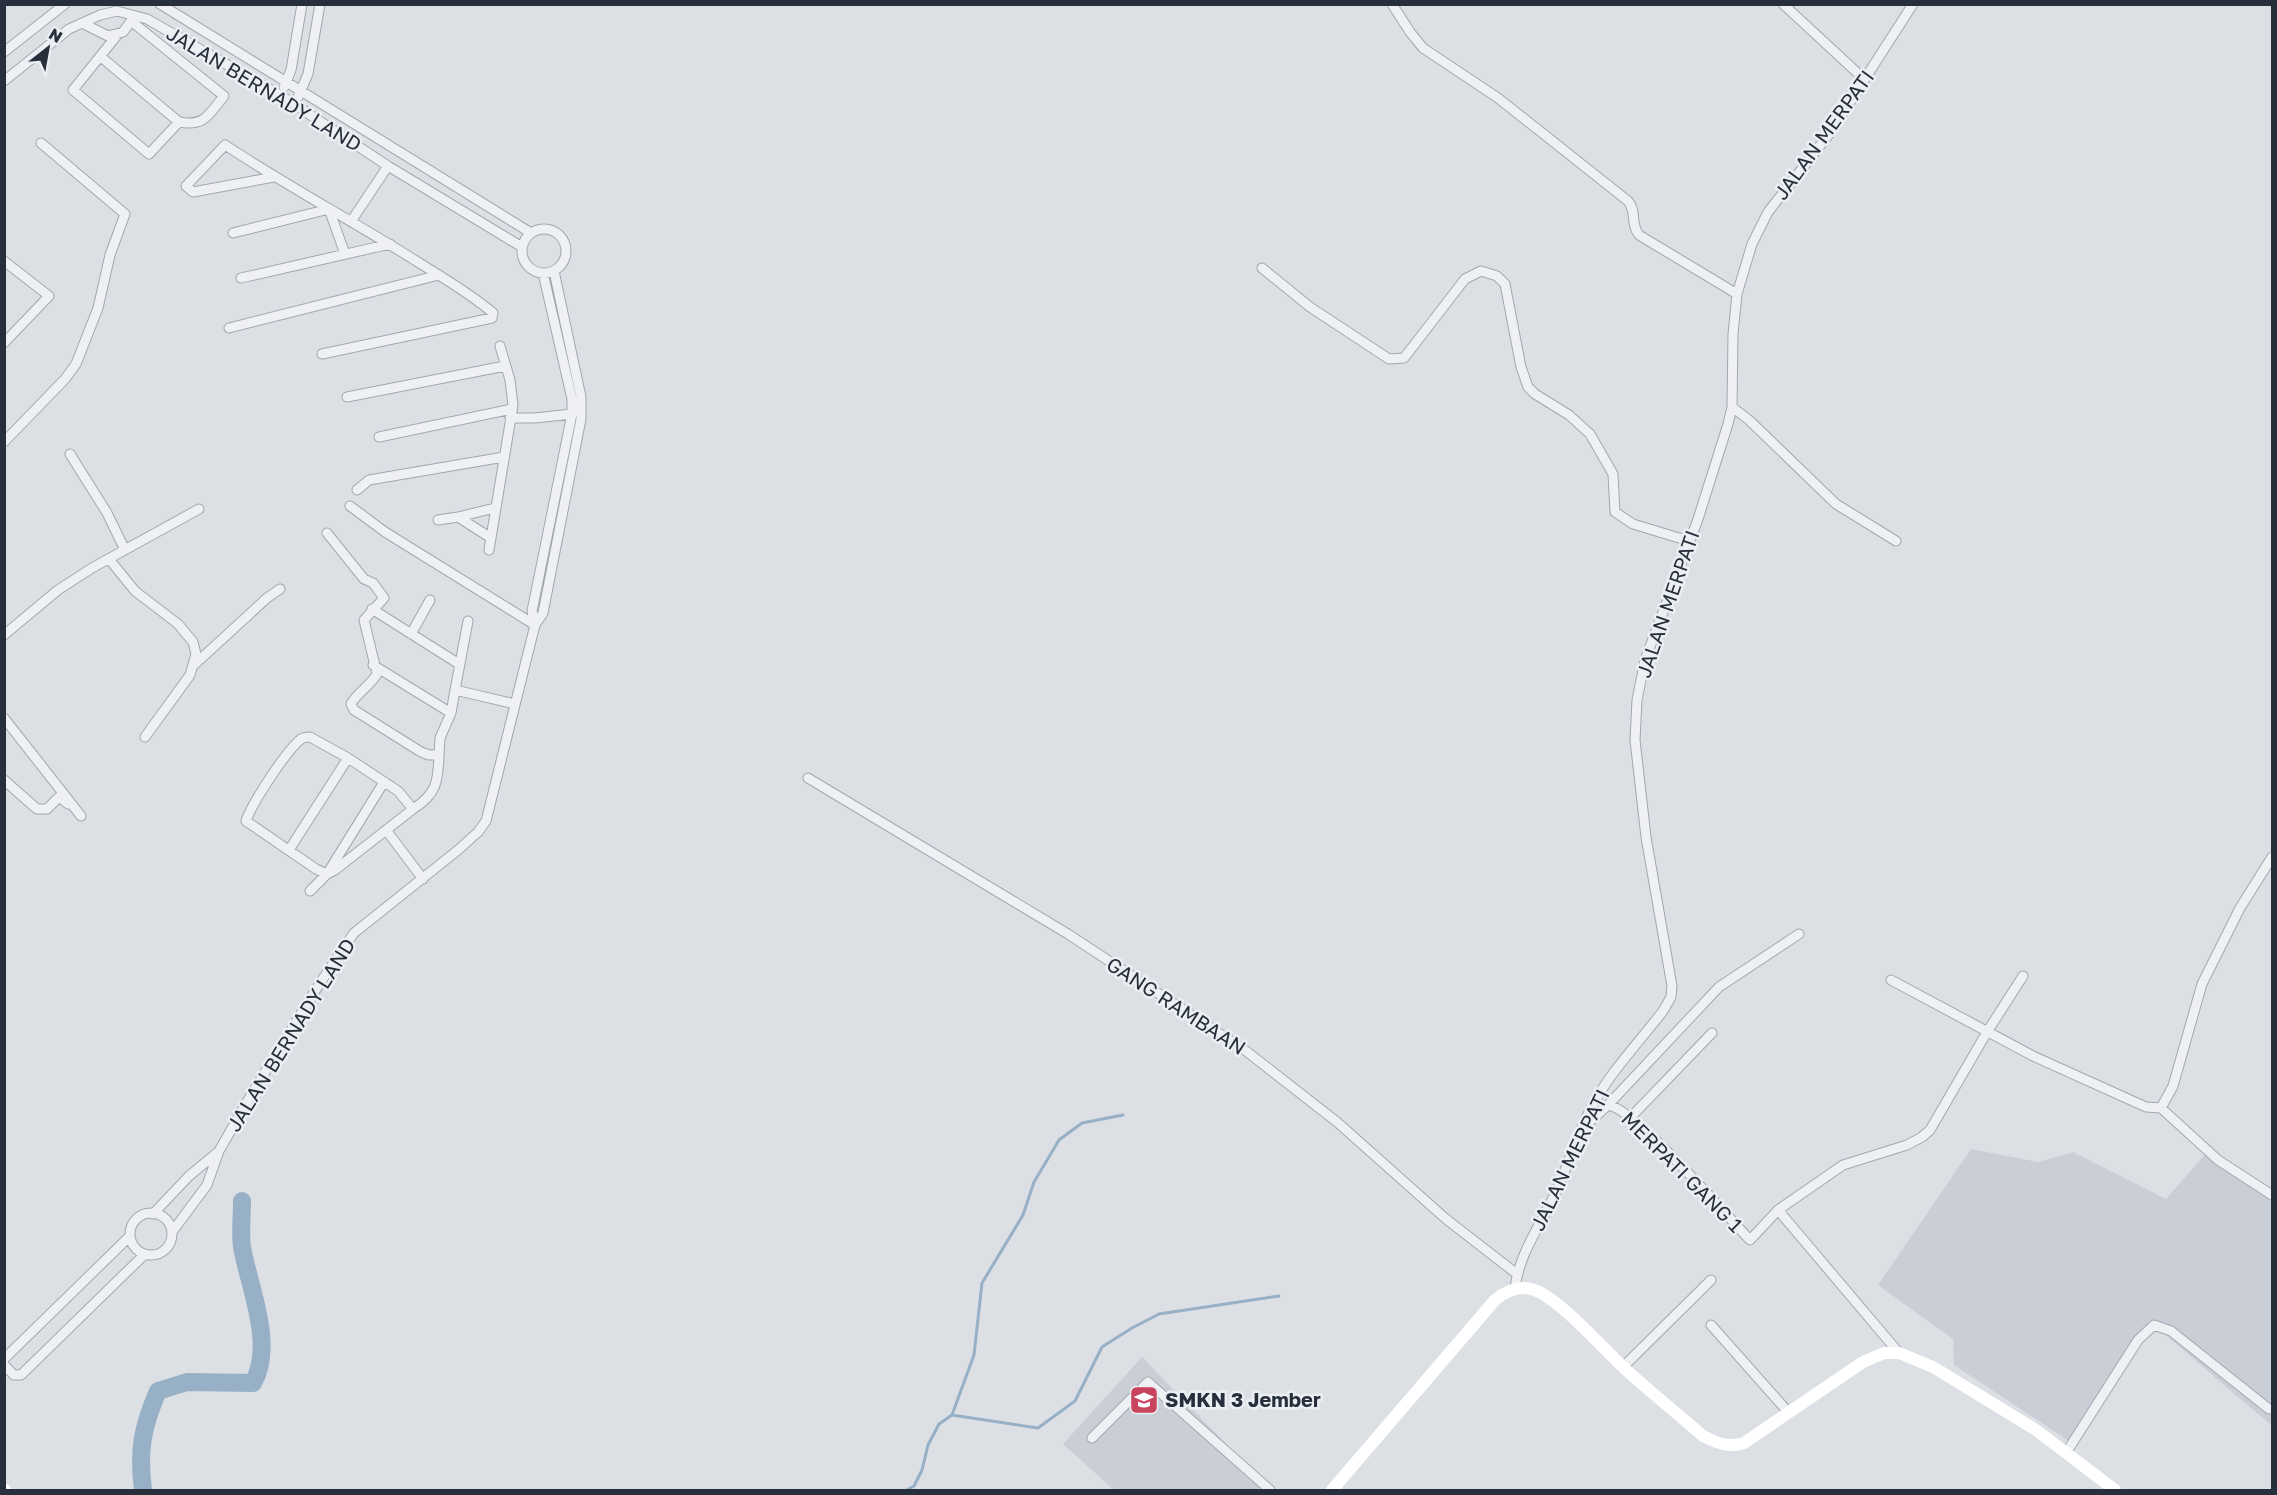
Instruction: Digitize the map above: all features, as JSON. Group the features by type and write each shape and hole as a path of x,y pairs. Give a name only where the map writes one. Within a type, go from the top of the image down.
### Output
{"main road":[{"path":"1332,1491 1495,1300 1505,1292 1525,1287 1538,1291 1554,1302 1623,1367 1703,1436 1718,1444 1735,1446 1744,1443 1863,1362 1884,1353 1899,1353 1933,1367 2036,1430 2115,1491"}],"street":[{"path":"4,52 65,4"},
{"name":"JALAN BERNADY LAND","path":"160,4 531,233 547,229 562,238 566,255 561,266 548,272"},
{"path":"280,95 286,82 302,4"},
{"path":"295,104 312,58 321,4"},
{"path":"1392,4 1410,33 1423,48 1498,98 1628,201 1632,206 1634,225 1639,235 1737,294"},
{"path":"1783,4 1864,79"},
{"name":"JALAN MERPATI","path":"1515,1288 1517,1274 1532,1236 1559,1186 1600,1092 1663,1011 1671,997 1670,968 1644,825 1637,767 1635,720 1645,660 1698,519 1732,406 1733,334 1737,294 1752,244 1768,213 1830,133 1914,4"},
{"name":"JALAN BERNADY LAND","path":"4,81 69,29 100,15 117,11 166,29 280,95 388,166 522,247"},
{"path":"82,23 108,36 123,32 133,18 224,96 204,120 187,124 178,122 101,57"},
{"path":"118,34 73,90 149,154 178,122"},
{"path":"4,442 65,380 76,364 98,308 110,255 125,214 41,143"},
{"path":"274,177 193,192 186,186 225,145 328,209 352,220 439,275 493,313 492,318 322,354"},
{"path":"352,220 388,166"},
{"path":"233,233 328,209"},
{"path":"328,209 345,254"},
{"path":"531,233 522,247 525,264 534,272 548,272"},
{"path":"241,278 390,244"},
{"path":"4,261 49,296 4,343"},
{"path":"1262,268 1311,307 1389,359 1404,358 1465,279 1480,270 1497,276 1505,284 1521,367 1528,387 1535,394 1569,415 1590,434 1613,474 1615,512 1633,524 1689,541"},
{"name":"JALAN BERNADY LAND","path":"535,625 532,611 572,414 572,399 548,272"},
{"name":"JALAN BERNADY LAND","path":"172,1232 207,1185 219,1151 251,1095 320,983 354,933 423,879 478,832 486,821 535,625 543,613 582,410 548,272"},
{"path":"229,328 439,275"},
{"path":"489,550 513,396 500,346"},
{"path":"347,397 505,366"},
{"path":"1732,406 1836,504 1896,541"},
{"path":"379,437 511,413 536,418 572,414"},
{"path":"70,454 106,513 125,550"},
{"path":"357,490 369,480 504,457"},
{"path":"350,506 385,532 535,625"},
{"path":"438,520 495,508"},
{"path":"4,635 58,590 199,509"},
{"path":"458,517 491,538"},
{"path":"327,533 364,579 373,584 384,598 364,620 377,674 366,690 353,700 351,705 354,710 421,752 439,755"},
{"path":"109,559 135,591 178,624 193,642 196,654 194,665"},
{"path":"145,737 181,688 194,665 267,597 280,589"},
{"path":"411,634 430,600"},
{"path":"372,609 459,664"},
{"path":"327,874 431,796 438,770 440,738 451,713 468,621"},
{"path":"373,665 451,713"},
{"path":"455,690 515,704"},
{"path":"4,718 81,816 59,797 46,809 37,809 4,780"},
{"path":"327,874 262,834 246,821 249,810 274,772 301,739 310,737 318,740 348,758 398,791 413,808"},
{"path":"289,850 348,758"},
{"name":"GANG RAMBAAN","path":"808,778 1068,934 1246,1051 1337,1122 1446,1219 1517,1274"},
{"path":"310,891 327,874 384,782"},
{"path":"386,830 423,879"},
{"path":"2161,1108 2173,1086 2202,984 2240,908 2272,857"},
{"path":"1608,1105 1719,987 1799,934"},
{"name":"MERPATI GANG 1","path":"1582,1130 1608,1105 1615,1106 1631,1117 1695,1180 1750,1240 1778,1210 1843,1165 1890,1151 1922,1137 1936,1122 1987,1032 2023,976"},
{"path":"1891,980 2033,1056 2146,1107 2161,1108 2218,1160 2272,1195"},
{"path":"1631,1117 1712,1033"},
{"name":"JALAN BERNADY LAND","path":"153,1214 189,1176 219,1151"},
{"path":"1778,1210 1899,1353"},
{"path":"4,1359 130,1236 134,1222 143,1215 153,1214 167,1221 172,1232 170,1243 162,1252 156,1254 145,1254 134,1246 130,1236"},
{"path":"4,1365 14,1375 21,1375 145,1254"},
{"path":"1623,1367 1711,1281"},
{"path":"1711,1325 1789,1413"},
{"path":"2066,1453 2138,1340 2154,1325 2171,1330 2269,1409 2272,1409"},
{"path":"1092,1438 1148,1382 1270,1491"}],"shaded area":[{"path":"1971,1149 2038,1162 2073,1152 2166,1199 2206,1153 2272,1195 2272,1426 2154,1325 2145,1327 2075,1445 1954,1365 1953,1339 1878,1285"},
{"name":"SMKN 3 Jember","path":"1142,1357 1271,1490 1114,1490 1063,1444"}],"waterway":[{"path":"907,1490 914,1486 922,1470 928,1445 939,1424 952,1415 974,1355 982,1283 1023,1215 1034,1182 1059,1140 1082,1123 1123,1115"},
{"path":"143,1490 141,1451 148,1417 158,1391 187,1382 253,1383 259,1368 262,1351 261,1334 242,1247 242,1201"},
{"path":"952,1415 1038,1428 1075,1401 1102,1347 1132,1328 1159,1314 1279,1296"}],"place":[{"name":"SMKN 3 Jember","path":"1144,1400"}]}
